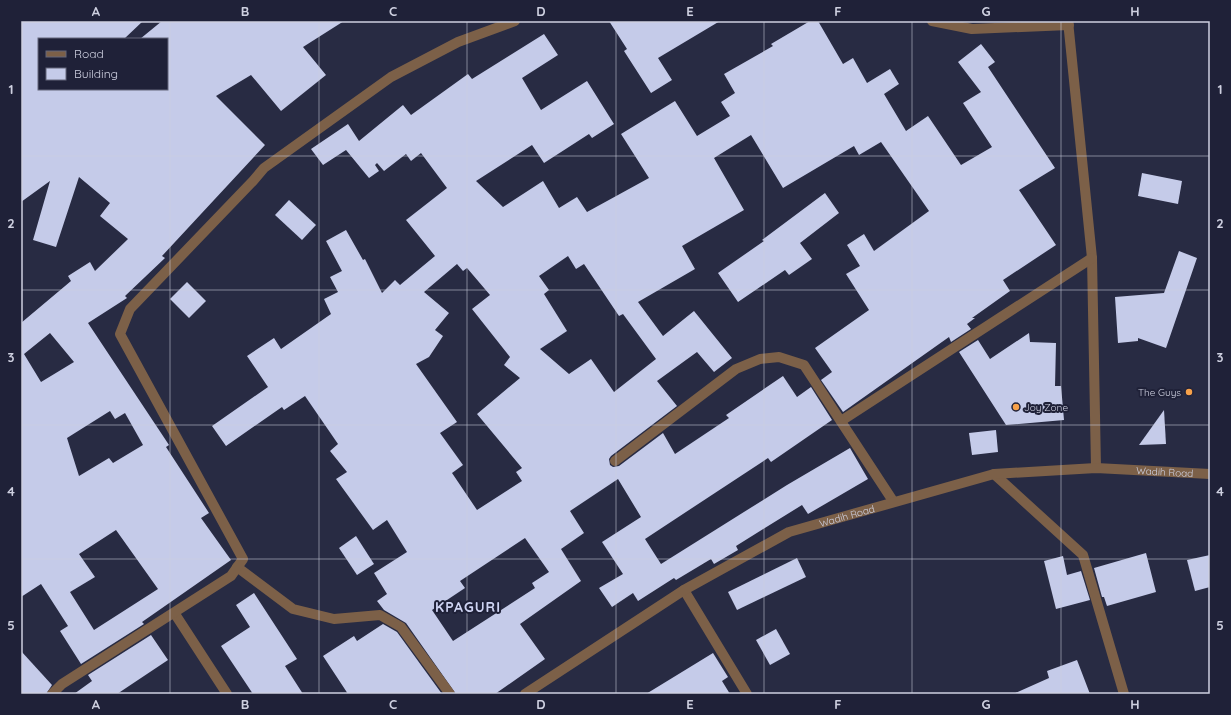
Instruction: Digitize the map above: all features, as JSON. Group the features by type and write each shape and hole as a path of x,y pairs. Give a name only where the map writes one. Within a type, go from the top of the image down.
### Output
{"street":[{"path":"52,694 62,684 175,614 231,576 243,559 120,334 130,310 253,182 264,168 391,76 458,42 515,21"},
{"path":"932,21 972,29 1069,23 1092,258 1096,468"},
{"path":"841,421 1092,258"},
{"path":"615,461 736,369 760,359 779,357 804,365 893,501"},
{"name":"Wadih Road","path":"525,694 684,590 790,532 893,501 994,474 1096,468 1210,474"},
{"path":"994,474 1083,555 1124,694"},
{"path":"237,567 293,609 334,619 380,615 401,627 450,694"},
{"path":"684,590 747,694"},
{"path":"175,614 227,694"}],"building":[{"path":"21,21 143,21 125,38 38,38 38,90 168,90 168,38 141,38 162,21 344,21 303,47 326,75 281,111 251,75 216,96 265,145 162,256 165,258 125,296 127,298 88,323 169,445 166,447 209,513 201,518 231,560 142,622 144,624 81,664 60,631 68,626 41,584 21,597 21,323 71,281 68,276 90,262 95,271 128,239 100,216 110,203 79,177 56,247 33,240 50,181 21,202","holes":["50,333 74,362 41,382 24,354","110,411 115,419 125,413 143,445 113,463 109,458 79,476 67,438","116,530 158,589 94,630 70,592 95,577 79,554"]},
{"path":"609,21 720,21 658,58 672,80 651,93 624,51 627,49"},
{"path":"810,21 818,21 843,64 853,58 867,83 890,69 899,84 884,94 906,131 928,116 961,165 992,147 963,103 981,92 958,62 981,44 995,62 988,67 1055,168 1019,190 1056,245 1003,280 1010,291 972,318 975,318 967,324 971,329 951,342 949,337 843,412 821,380 832,372 815,348 869,310 846,274 860,266 847,245 864,234 874,251 929,211 881,142 859,155 854,146 783,188 751,135 714,158 744,210 682,246 695,269 638,302 663,336 694,311 732,358 714,372 697,352 657,381 677,406 611,456 609,459 610,465 613,467 619,466 663,433 675,454 729,418 726,415 783,376 797,397 811,387 832,420 771,462 768,458 645,539 661,564 787,485 850,448 868,479 808,514 802,505 736,546 738,550 714,564 711,559 676,580 674,578 638,601 633,593 612,607 599,588 623,574 602,542 641,517 618,479 570,511 584,533 561,549 581,581 520,624 545,659 495,694 456,694 406,623 384,610 377,601 387,594 374,573 407,552 387,520 373,530 336,479 347,472 330,451 338,444 305,396 284,410 282,407 226,446 212,426 268,387 247,356 274,338 281,349 331,314 324,299 338,292 330,277 342,271 326,241 346,230 363,260 365,259 382,293 395,280 400,285 435,256 406,220 447,188 421,153 411,161 406,154 384,171 377,163 375,165 379,171 369,178 346,150 323,165 311,149 348,124 359,141 403,105 411,115 468,74 472,79 544,34 558,55 522,78 541,110 587,81 614,124 592,138 589,134 544,163 532,145 476,181 503,207 543,181 559,208 577,197 587,212 649,178 621,134 675,101 697,136 730,116 721,102 735,93 724,74 773,46 771,44","holes":["568,256 576,269 584,264 619,316 623,314 656,359 614,392 591,359 569,374 540,349 567,331 544,294 549,290 539,276","457,264 463,271 467,268 490,295 472,309 510,357 504,365 520,378 477,414 522,468 516,472 522,481 477,510 452,473 463,465 440,433 457,422 416,364 429,357 443,336 435,330 449,313 424,292","525,538 549,572 532,583 535,588 453,641 432,610 465,588 460,581"]},
{"path":"1142,173 1182,181 1178,204 1138,196"},
{"path":"825,193 839,213 800,243 812,259 789,275 785,270 738,302 718,273 764,241 762,240"},
{"path":"289,200 316,225 302,240 275,215"},
{"path":"1179,251 1197,258 1166,348 1138,338 1138,341 1118,343 1115,297 1164,293"},
{"path":"187,282 206,301 189,318 170,299"},
{"path":"1029,333 1030,342 1056,343 1055,386 1061,386 1064,420 1006,425 959,352 978,340 990,359"},
{"path":"1164,410 1166,444 1139,445"},
{"path":"996,430 998,452 972,455 969,433"},
{"path":"356,536 374,564 357,575 339,548"},
{"path":"1146,553 1156,592 1107,606 1104,597 1102,597 1094,568"},
{"path":"1210,555 1210,587 1195,591 1187,560"},
{"path":"1063,556 1067,575 1081,571 1090,600 1056,609 1044,561"},
{"path":"797,558 806,577 737,610 728,592"},
{"path":"254,593 297,659 285,666 303,694 253,694 221,646 250,627 236,605"},
{"path":"383,624 397,632 442,694 348,694 323,656 354,636 357,641"},
{"path":"776,629 790,654 770,665 756,640"},
{"path":"151,635 168,660 117,694 74,694 92,681 88,675"},
{"path":"21,651 52,685 46,694 21,694"},
{"path":"713,653 728,677 722,681 730,694 646,694"},
{"path":"1077,660 1090,694 1013,694 1049,678 1047,671"}],"place":[{"name":"The Guys","path":"1189,392"},
{"name":"Joy Zone","path":"1016,407"}],"district":[{"name":"KPAGURI","path":"468,607"}]}
